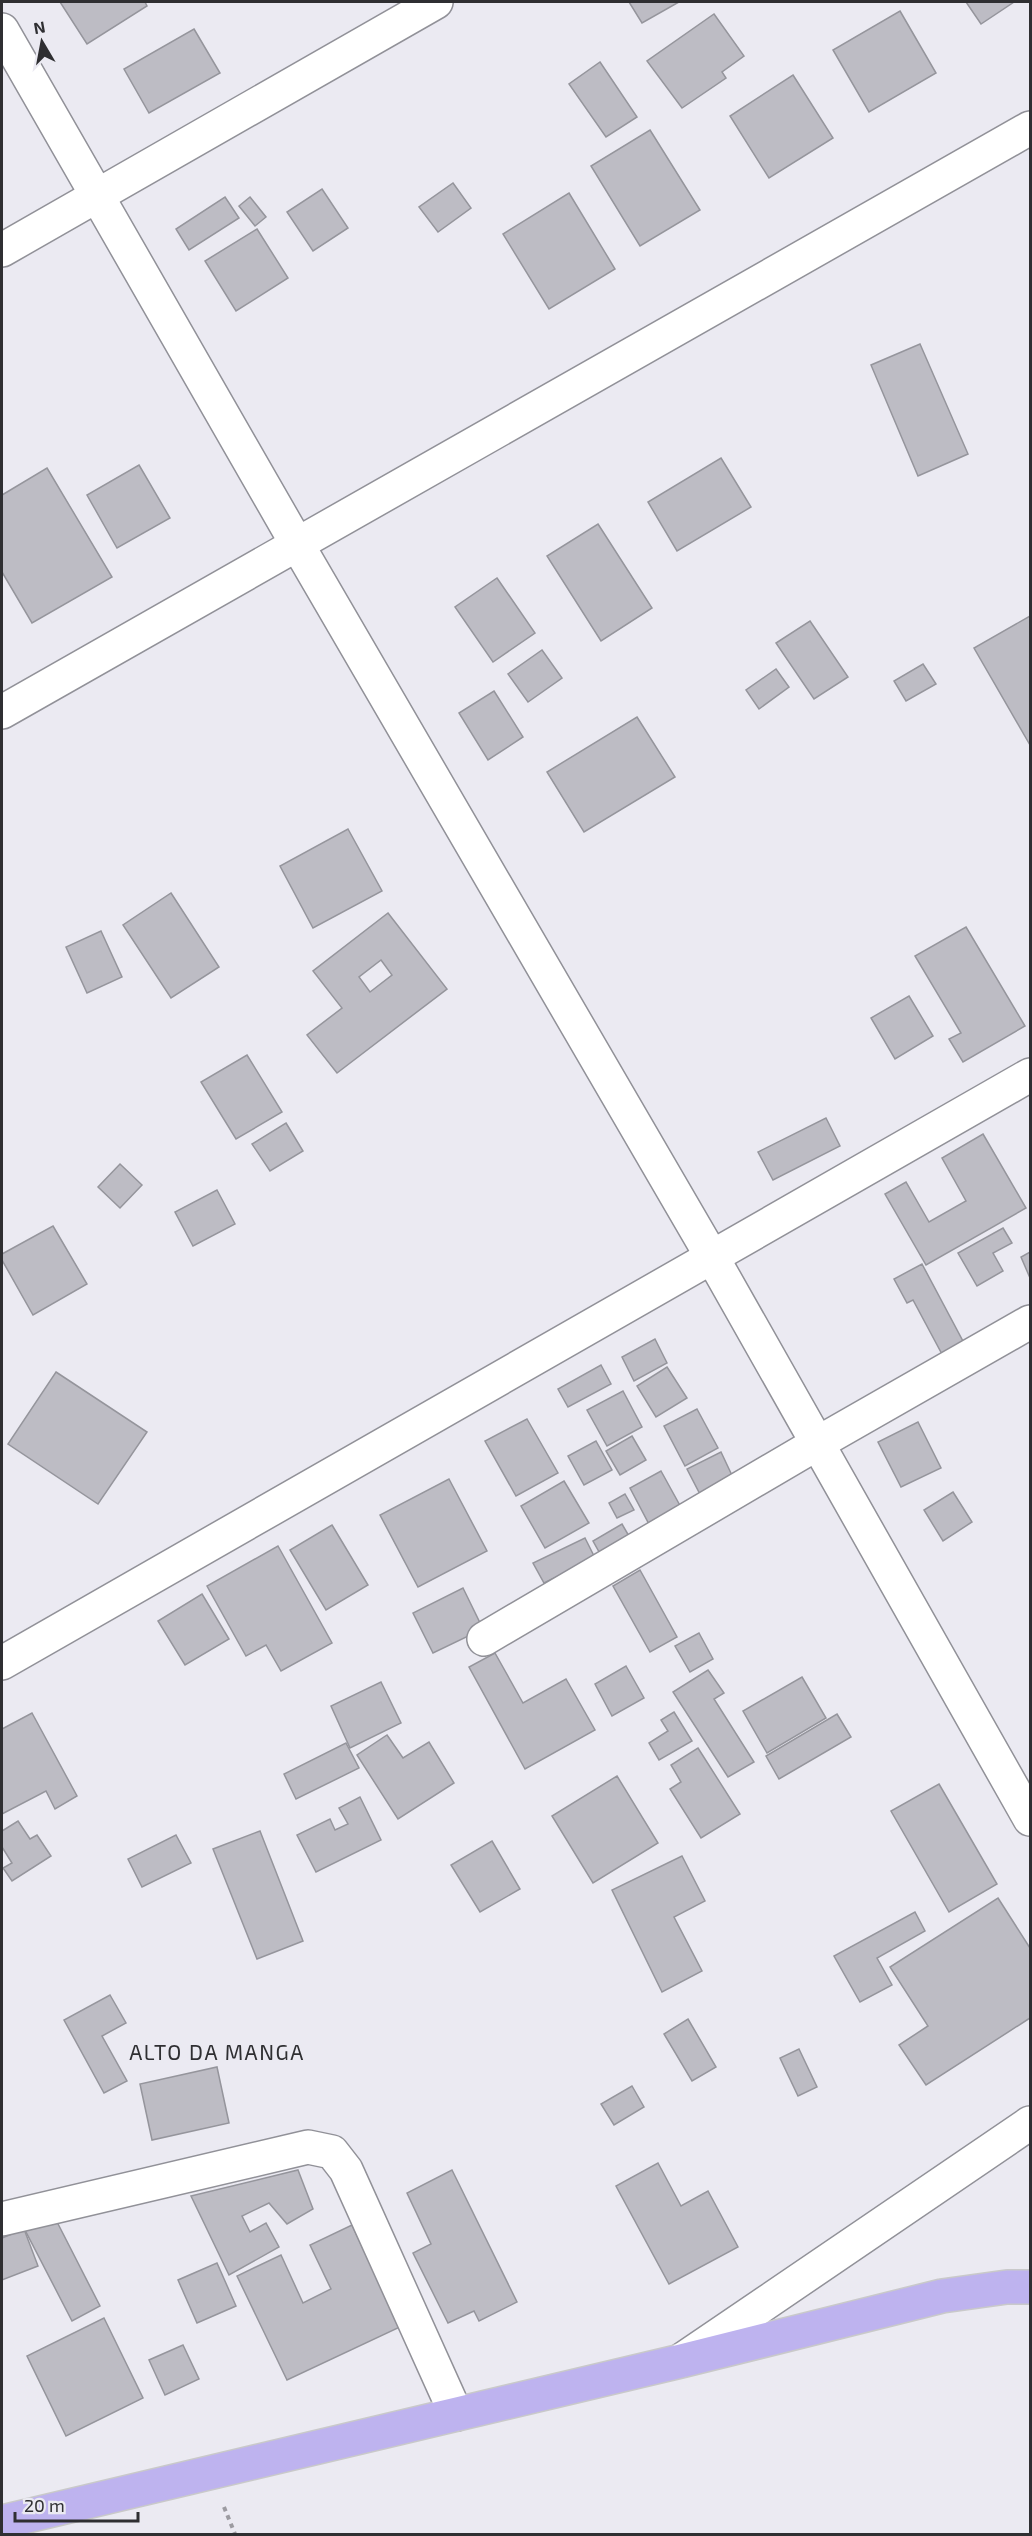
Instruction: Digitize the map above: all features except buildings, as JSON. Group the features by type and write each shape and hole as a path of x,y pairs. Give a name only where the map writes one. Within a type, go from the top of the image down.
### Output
{"main road":[{"path":"2,2522 681,2361 942,2296 1007,2287 1030,2287"}],"street":[{"path":"2,250 436,2"},
{"path":"2,30 297,544 712,1257 1030,1820"},
{"path":"2,712 1030,128"},
{"path":"2,1663 1030,1076"},
{"path":"484,1639 818,1443 1030,1322"},
{"path":"681,2361 1030,2123"},
{"path":"2,2219 308,2147 332,2152 346,2170 456,2414"}],"district":[{"name":"ALTO DA MANGA","path":"217,2053"}]}
